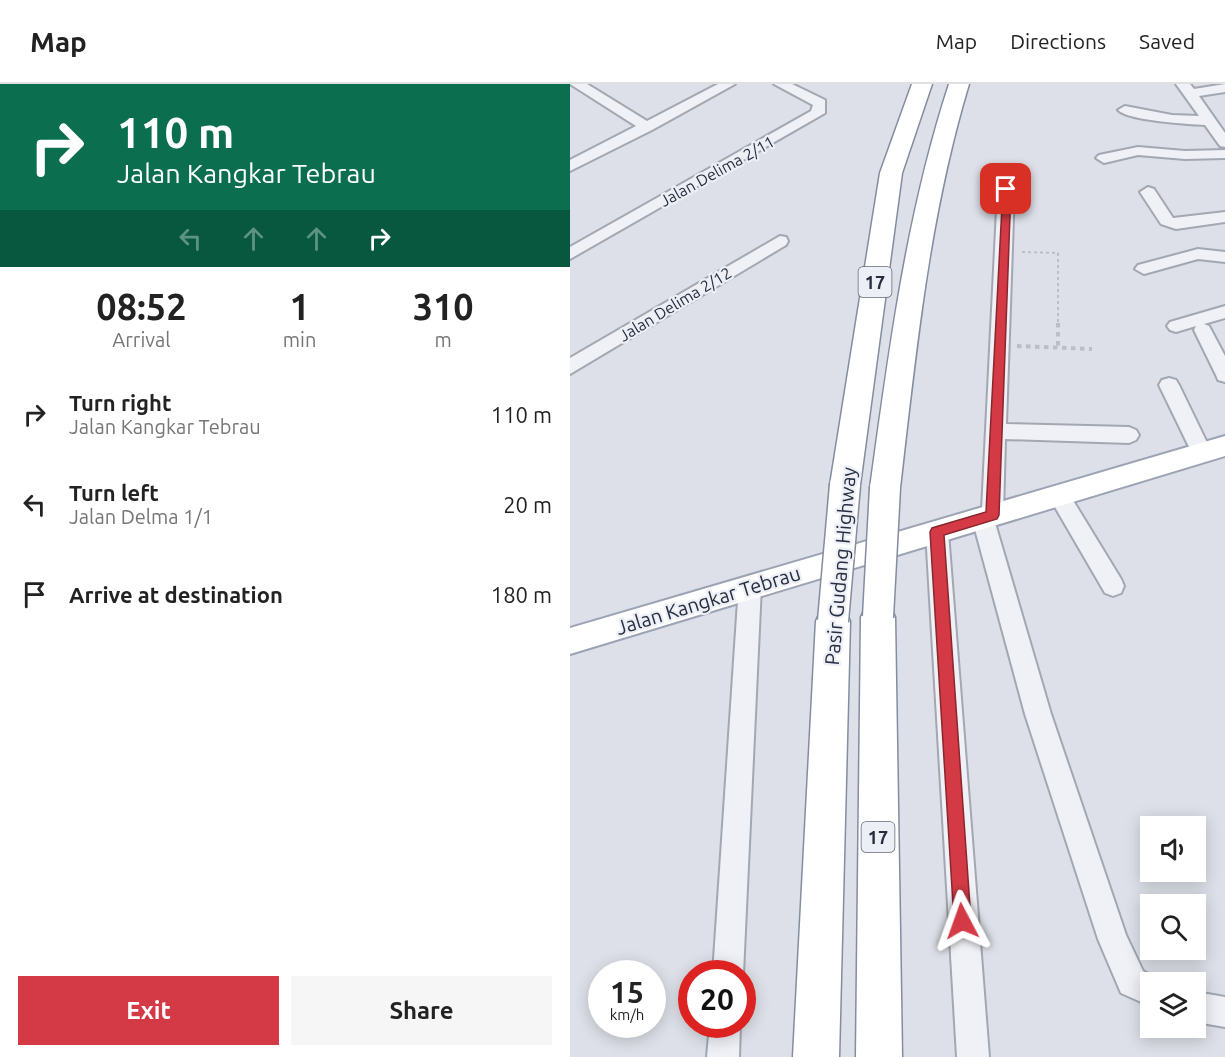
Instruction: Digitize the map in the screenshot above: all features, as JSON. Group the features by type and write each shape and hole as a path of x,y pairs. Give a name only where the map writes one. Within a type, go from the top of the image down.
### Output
{"highway":[{"name":"Pasir Gudang Highway","path":"816,1057 833,621 845,485 891,173 922,84"},
{"name":"Pasir Gudang Highway","path":"879,1057 878,618 885,488 909,308 933,169 959,84"}],"main road":[{"name":"Jalan Kangkar Tebrau","path":"570,641 1214,450"},
{"path":"570,628 621,626"}],"street":[{"path":"570,166 728,84"},
{"name":"Jalan Delima 2/11","path":"570,254 818,113 820,103 781,84"},
{"path":"585,86 646,127"},
{"path":"1186,89 1225,88"},
{"path":"1186,89 1225,144"},
{"path":"1125,110 1172,119 1209,121"},
{"path":"1104,158 1138,151 1185,155 1225,154"},
{"path":"1006,189 996,431 988,516 1038,714 1113,939 1132,982 1140,986"},
{"path":"1148,192 1167,221 1176,224 1225,217"},
{"name":"Jalan Delima 2/12","path":"570,367 780,241"},
{"path":"1144,269 1197,254 1225,257"},
{"path":"1176,326 1225,312"},
{"path":"1203,330 1225,375"},
{"path":"1169,385 1214,450"},
{"path":"996,431 1129,435"},
{"path":"1059,495 1113,586"},
{"path":"937,532 973,1057"},
{"path":"729,960 750,586"},
{"path":"1206,1009 1225,1012"},
{"path":"723,1057 724,1038"}],"path":[{"path":"1004,251 1058,253 1058,349"},
{"path":"998,345 1092,349"}],"route":[{"path":"962,921 937,532 992,515 1006,189"}]}
